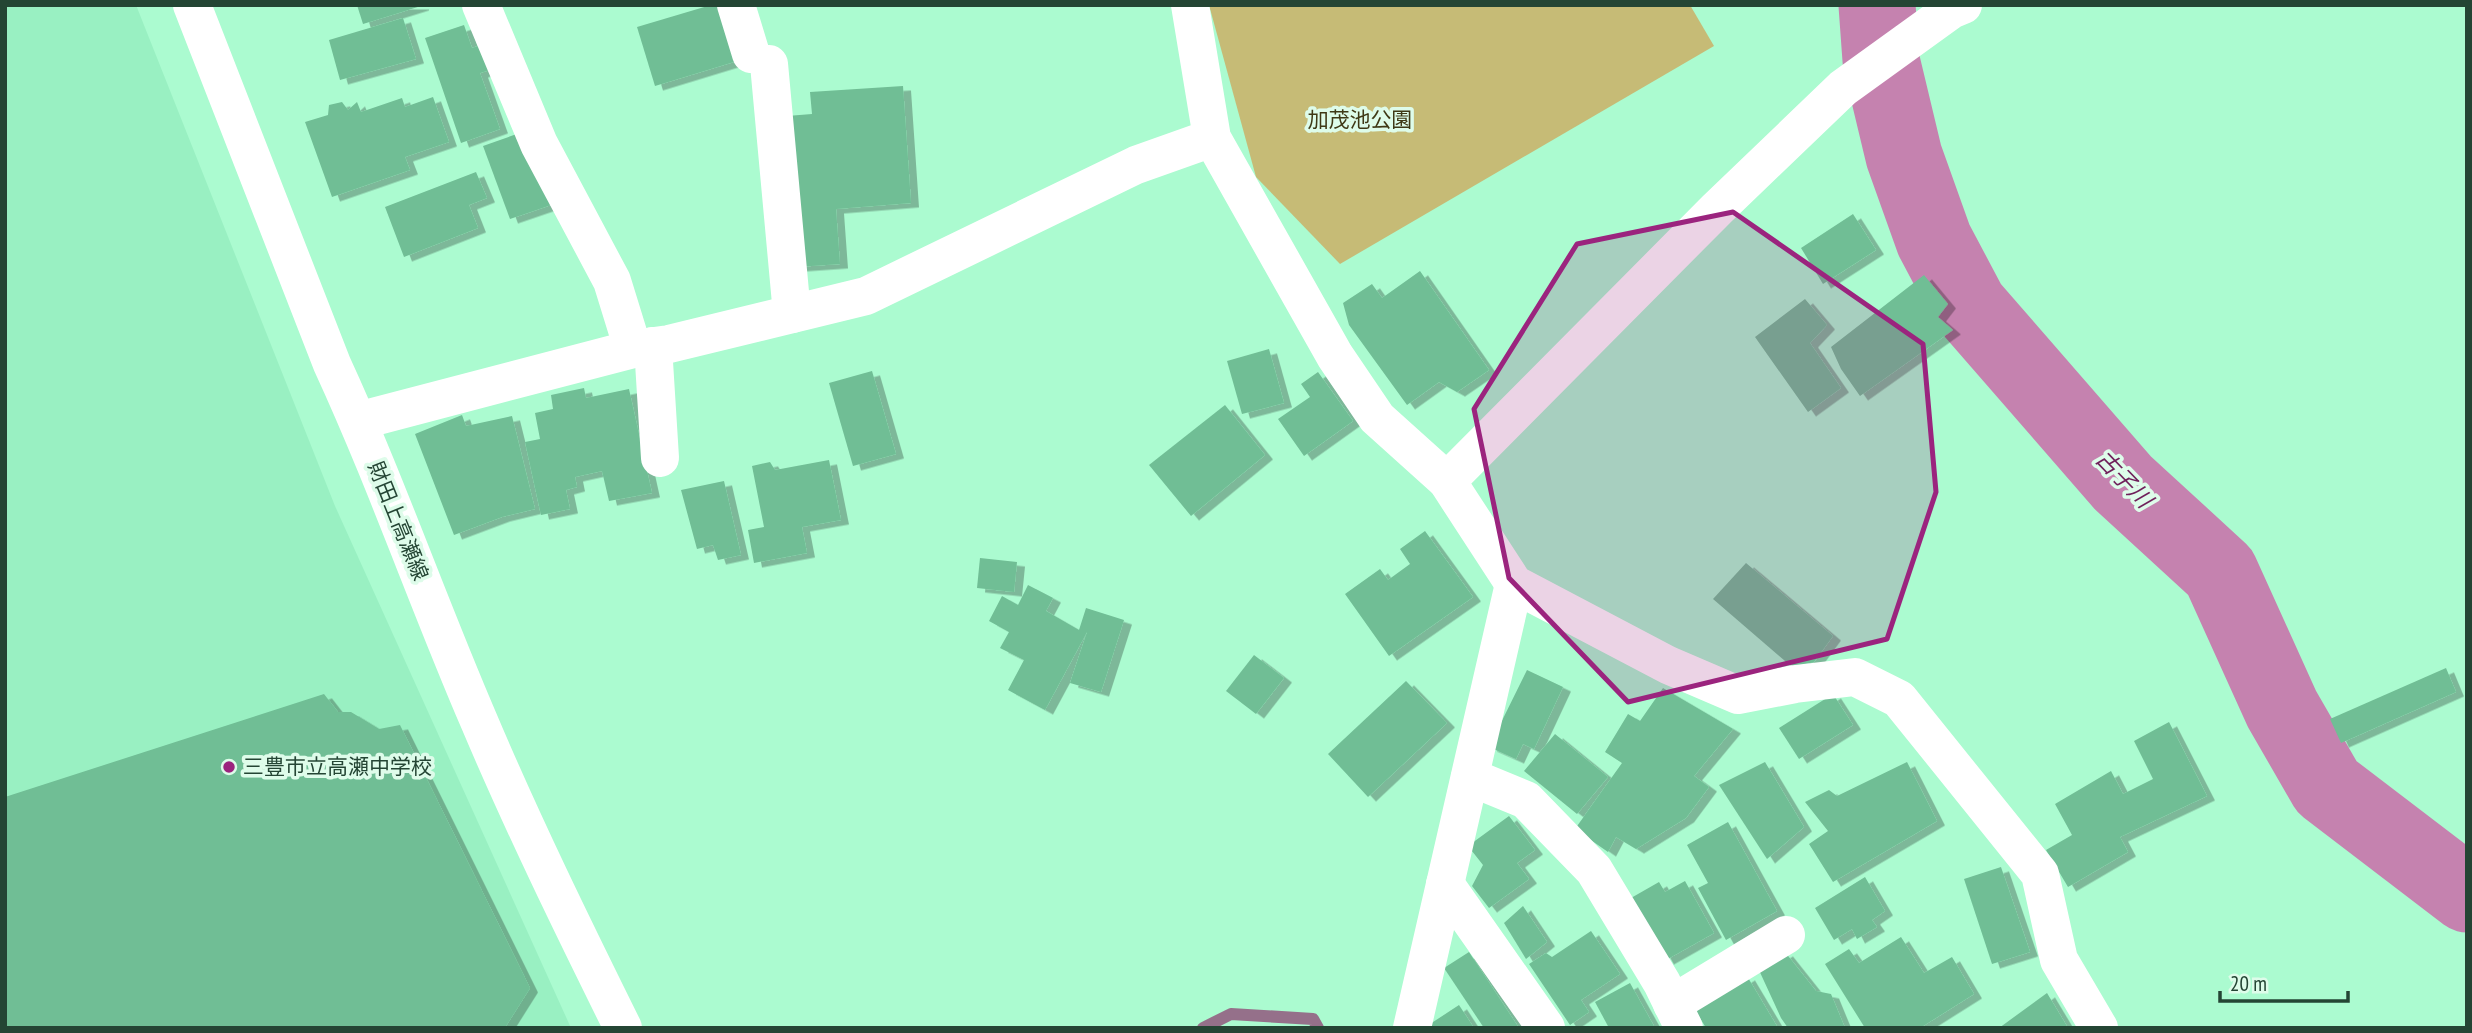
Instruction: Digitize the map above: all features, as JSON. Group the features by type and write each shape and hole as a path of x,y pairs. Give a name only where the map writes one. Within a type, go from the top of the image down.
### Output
{"street":[{"name":"財田上高瀬線","path":"192,5 332,364 358,421 479,722 567,915 623,1028"},
{"path":"481,5 540,144 612,281 643,348 660,458"},
{"path":"736,5 760,59 792,314"},
{"path":"1190,5 1212,138 1335,356 1377,418 1447,481 1514,584 1668,665 1738,695 1795,684 1855,677 1899,699 2040,874 2059,960 2099,1028"},
{"path":"1447,481 1717,209 1843,88 1951,10 1963,5"},
{"path":"358,421 643,348 866,296 1136,165 1212,138"},
{"path":"1412,1028 1514,584"},
{"path":"1469,777 1526,800 1594,870 1678,1016 1786,935"},
{"path":"1445,884 1546,1028"}],"highlighted area":[{"path":"1733,212 1923,344 1936,492 1887,639 1628,702 1509,578 1474,409 1577,244"}],"shaded area":[{"name":"三豊市立高瀬中学校","path":"5,5 136,5 335,506 571,1028 5,1028"}],"green space":[{"name":"加茂池公園","path":"1209,5 1690,5 1714,46 1340,264 1256,177"}],"building":[{"path":"357,5 421,5 421,6 363,24"},
{"path":"711,5 720,5 737,61 655,86 637,27"},
{"path":"403,18 416,59 340,80 329,40"},
{"path":"464,25 472,48 484,44 493,69 480,73 500,129 461,143 425,38"},
{"path":"903,86 911,203 836,209 840,264 797,267 787,116 812,114 810,92"},
{"path":"433,97 449,142 405,157 410,170 332,197 305,122 328,115 329,105 342,102 348,110 357,102 361,112 402,98 405,107"},
{"path":"528,130 554,204 510,219 483,146"},
{"path":"476,172 487,198 469,205 478,228 404,257 385,207"},
{"path":"1853,214 1876,250 1823,284 1801,248"},
{"path":"1420,271 1489,370 1457,392 1439,382 1407,405 1349,325 1343,303 1372,284 1382,298"},
{"path":"1924,275 1948,304 1938,317 1953,330 1860,396 1841,369 1831,347"},
{"path":"1805,299 1827,325 1810,343 1841,388 1808,412 1755,337"},
{"path":"1269,349 1284,403 1242,414 1227,361"},
{"path":"872,371 896,454 853,466 829,383"},
{"path":"1318,372 1353,421 1304,456 1278,419 1310,397 1301,384"},
{"path":"584,388 586,398 629,389 652,493 609,501 602,471 575,477 577,487 566,490 570,509 541,515 525,442 540,439 535,413 553,409 551,395"},
{"path":"1225,405 1265,455 1191,516 1149,465"},
{"path":"462,415 466,426 512,416 535,509 502,517 454,535 415,434"},
{"path":"829,460 841,520 802,527 807,553 754,563 748,530 764,527 752,466 770,462 775,470"},
{"path":"724,481 741,555 718,560 713,545 697,549 681,490"},
{"path":"1425,531 1473,597 1389,656 1345,594 1380,569 1388,580 1410,564 1400,549"},
{"path":"980,558 1017,562 1014,592 977,588"},
{"path":"1746,563 1833,636 1814,662 1792,667 1713,599"},
{"path":"1028,585 1053,598 1046,611 1079,630 1086,608 1124,620 1101,692 1070,683 1087,632 1045,710 1008,690 1024,660 1000,648 1009,632 989,621 1002,596 1018,605"},
{"path":"1254,655 1284,678 1256,714 1226,691"},
{"path":"2446,668 2456,692 2341,743 2330,719"},
{"path":"1527,670 1563,687 1534,749 1523,744 1516,759 1489,747"},
{"path":"1406,681 1447,723 1368,797 1328,754"},
{"path":"1663,688 1733,729 1694,776 1709,787 1686,818 1636,849 1616,837 1608,852 1575,829 1622,763 1605,752 1628,714 1640,721"},
{"name":"三豊市立高瀬中学校","path":"324,694 338,712 351,712 379,729 400,725 530,988 507,1028 5,1028 5,797"},
{"path":"1833,694 1853,725 1799,759 1779,728"},
{"path":"2169,722 2207,796 2120,837 2128,852 2068,887 2046,850 2072,835 2055,804 2111,771 2123,794 2153,779 2134,741"},
{"path":"1555,734 1608,777 1577,814 1524,771"},
{"path":"1765,762 1804,827 1767,859 1719,785"},
{"path":"1907,762 1937,821 1833,882 1809,844 1828,831 1805,802 1829,790 1837,796"},
{"path":"1509,816 1535,850 1517,863 1529,879 1489,908 1472,886 1483,865 1468,846"},
{"path":"1728,822 1777,911 1726,940 1698,888 1708,883 1687,845"},
{"path":"2001,867 2030,952 1992,964 1964,879"},
{"path":"1865,877 1885,911 1872,920 1877,927 1857,939 1852,929 1834,940 1815,908"},
{"path":"1685,881 1714,933 1666,960 1631,898 1659,882 1665,892"},
{"path":"1523,906 1547,942 1526,959 1504,923"},
{"path":"1591,931 1620,974 1581,1000 1589,1012 1570,1025 1529,964 1546,953 1552,957"},
{"path":"1901,937 1924,973 1952,957 1974,994 1920,1028 1865,1028 1825,964 1849,949 1859,963"},
{"path":"1469,952 1519,1028 1484,1028 1444,968"},
{"path":"1785,952 1816,991 1831,994 1845,1028 1788,1028 1758,968"},
{"path":"1747,976 1778,1028 1706,1028 1694,1008"},
{"path":"1630,983 1655,1028 1609,1028 1595,1002"},
{"path":"2047,993 2068,1028 1999,1028"},
{"path":"1459,1005 1474,1028 1427,1026"}],"waterway":[{"name":"古子川","path":"1877,5 1881,60 1904,156 1934,240 1969,306 2123,483 2220,572 2282,709 2327,787 2467,894"},
{"path":"1203,1028 1231,1014 1313,1019 1318,1028"}],"place":[{"name":"三豊市立高瀬中学校","path":"229,767"}]}
